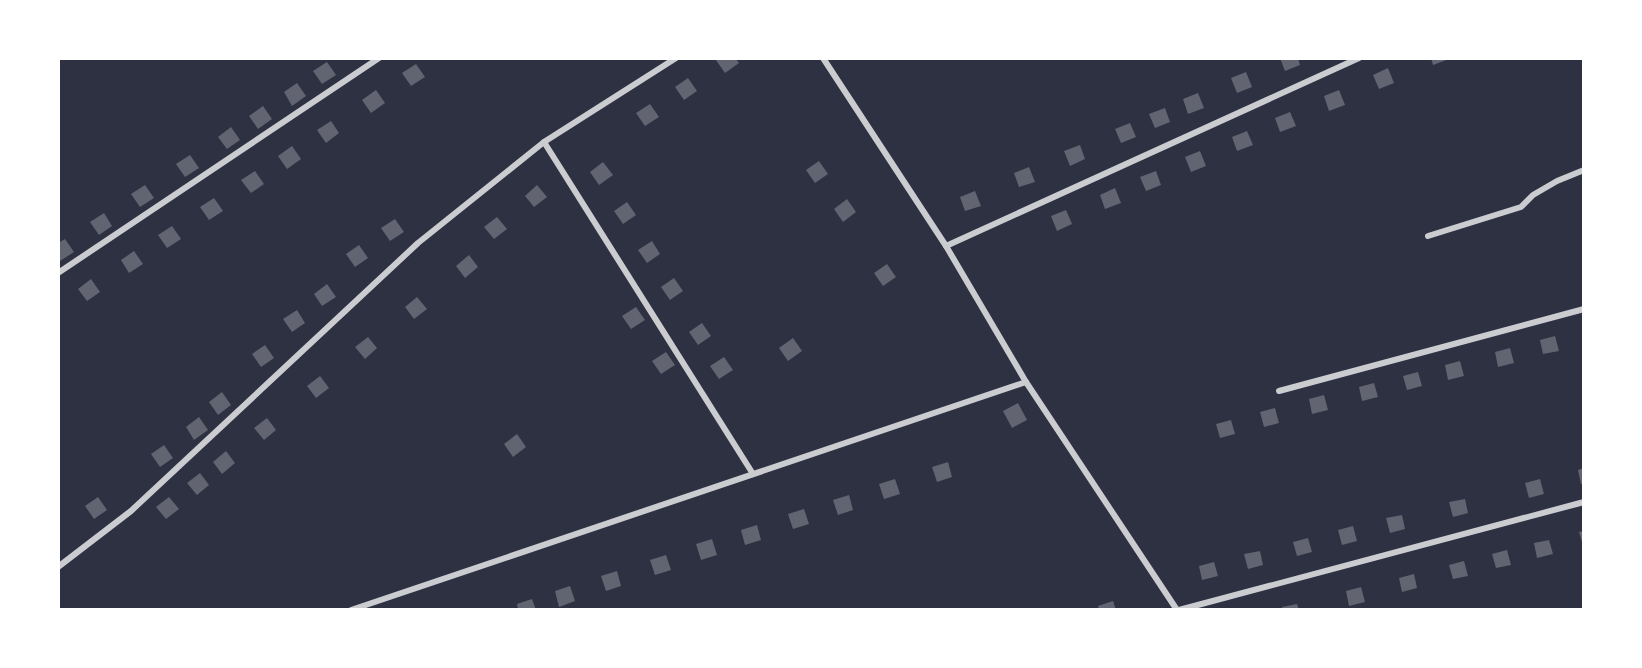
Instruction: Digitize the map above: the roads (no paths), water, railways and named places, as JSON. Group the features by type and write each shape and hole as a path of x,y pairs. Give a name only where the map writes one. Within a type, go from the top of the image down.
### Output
{"street":[{"path":"58,273 379,58"},
{"path":"58,567 130,511 418,243 544,142 676,58"},
{"path":"823,58 946,246 1026,382 1178,609 1584,502"},
{"path":"946,246 1359,58"},
{"path":"544,142 753,474"},
{"path":"1428,236 1521,207 1533,195 1557,181 1584,171"},
{"path":"1279,391 1584,309"},
{"path":"351,609 1026,382"}]}
